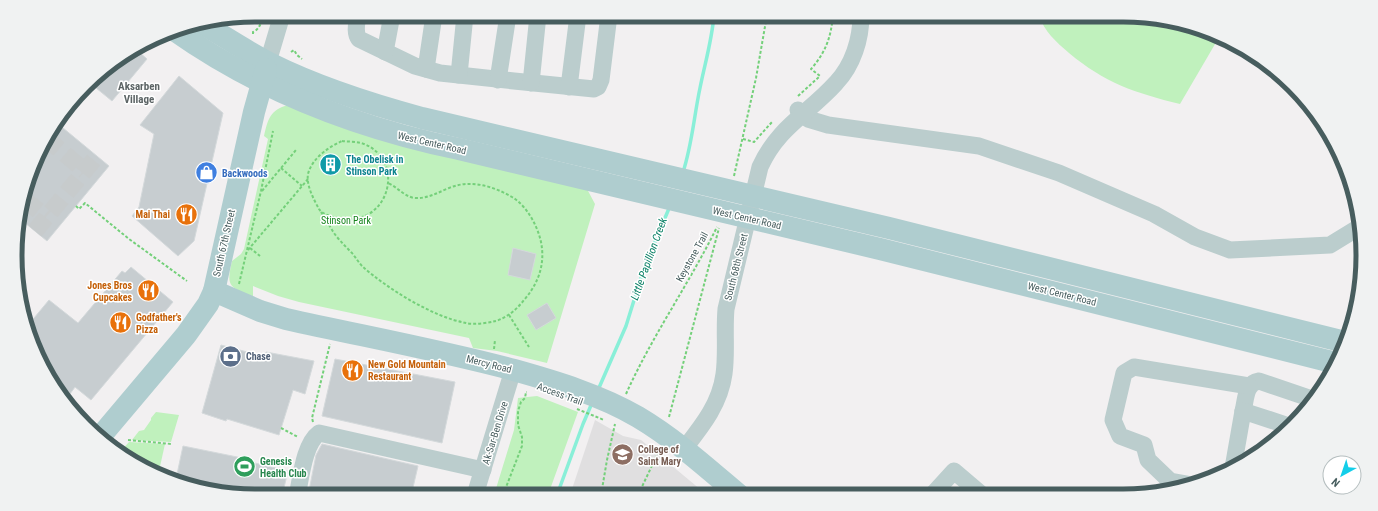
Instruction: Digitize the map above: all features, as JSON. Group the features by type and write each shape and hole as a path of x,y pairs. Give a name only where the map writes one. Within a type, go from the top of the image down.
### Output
{"main road":[{"name":"West Center Road","path":"207,27 265,72 330,112 381,130 421,141 888,250 1331,362"},
{"name":"West Center Road","path":"180,34 219,58 265,72 322,86 393,110 453,126 801,207 1340,341"},
{"name":"South 67th Street","path":"104,433 186,335 206,307 214,291 254,112 265,72"},
{"name":"Mercy Road","path":"214,291 260,311 286,319 467,358 549,380 595,396 638,417 665,434 732,489"}],"street":[{"name":"South 67th Street","path":"265,72 280,22"},
{"path":"357,22 356,35 359,39 415,66 459,75 594,89 598,87 601,80 608,22"},
{"path":"385,52 391,22"},
{"path":"426,69 433,22"},
{"path":"459,75 464,22"},
{"path":"498,80 507,22"},
{"path":"531,83 537,22"},
{"path":"569,87 577,22"},
{"name":"South 68th Street","path":"684,449 706,421 716,402 721,388 725,366 724,333 726,309 760,167 774,143 789,126 799,107 836,83 848,66 859,39 860,22"},
{"path":"799,107 808,119 828,124 979,146 1059,173 1154,214 1195,237 1230,250 1330,246 1355,230"},
{"path":"1178,482 1170,481 1148,460 1144,445 1120,436 1113,420 1124,373 1134,367 1249,386"},
{"name":"Ak-Sar-Ben Drive","path":"477,489 513,370"},
{"path":"1234,461 1243,411 1249,386 1253,382 1259,381 1308,398"},
{"path":"1243,411 1284,424"},
{"path":"299,489 308,447 314,437 319,433 483,470"},
{"path":"942,489 954,471 975,489"}],"path":[{"path":"253,34 261,22"},
{"path":"732,181 756,78 766,22"},
{"path":"799,107 820,76 811,69 826,48 832,31 833,22"},
{"path":"743,139 754,142 772,122"},
{"path":"237,289 249,247 273,131"},
{"path":"321,212 333,217 353,220 366,216 376,210 385,196 388,183 385,165 378,154 363,144 342,141 329,147 313,164 308,175 313,199 321,212 337,237 362,266 396,291 426,310 467,324 497,321 509,315 532,291 537,282 542,265 542,243 534,222 526,210 514,198 500,190 485,185 470,184 456,186 436,195 421,198 412,197 388,183"},
{"path":"261,191 296,150"},
{"path":"281,168 302,186"},
{"path":"249,247 309,178"},
{"path":"76,206 79,209 84,203 90,206 113,226 187,281"},
{"name":"Keystone Trail","path":"625,397 658,331 691,278 720,221 665,434"},
{"path":"249,247 260,256"},
{"path":"509,315 529,347"},
{"path":"314,437 312,418 334,329"},
{"path":"493,352 495,340"},
{"name":"Access Trail","path":"505,489 522,446 522,437 518,425 518,411 521,402 525,398 526,392 532,392"},
{"name":"Access Trail","path":"574,407 616,424"},
{"path":"602,489 607,460 617,419"},
{"path":"641,489 659,451 665,434"},
{"path":"128,440 172,444"}],"shaded area":[{"name":"College of Saint Mary","path":"595,420 623,436 641,440 700,489 572,489"}],"green space":[{"path":"1042,22 1138,22 1168,26 1198,34 1216,42 1180,104 1149,96 1121,86 1095,72 1069,53 1055,40"},
{"name":"Stinson Park","path":"288,105 587,189 595,204 547,363 497,351 473,348 469,338 299,302 278,296 253,286 252,297 234,288 230,281 230,270 232,261 241,254 244,249 268,139 264,136 267,125 271,116 277,110"},
{"path":"537,396 578,412 550,489 496,489 514,430 518,398"},
{"path":"156,412 179,415 171,442 132,440 139,431 144,430"},
{"path":"129,442 165,444 160,468 123,448"}],"building":[{"path":"140,53 147,59 112,101 94,86 113,70"},
{"path":"179,76 223,113 194,241 178,256 132,216 139,207 154,134 140,125"},
{"path":"61,126 109,166 47,241 24,222 34,180 46,152"},
{"name":"The Obelisk in Stinson Park","path":"330,158 337,164 331,171 324,165"},
{"path":"513,248 536,254 530,280 508,275"},
{"path":"131,267 173,302 91,400 75,387 69,396 46,359 31,321 49,300 78,323 122,271 125,273"},
{"path":"547,303 556,318 536,330 527,315"},
{"path":"221,345 266,357 266,352 314,361 305,394 293,390 279,435 202,413"},
{"path":"335,359 455,382 442,443 322,416"},
{"path":"322,444 418,466 413,489 309,489 316,455"},
{"path":"183,446 252,460 251,462 288,471 284,489 240,489 210,485 177,476"}],"waterway":[{"name":"Little Papillion Creek","path":"683,172 691,141 713,22"},
{"name":"Little Papillion Creek","path":"598,390 626,326 644,268 670,206"},
{"name":"Little Papillion Creek","path":"559,489 592,403"}],"tunnel":[{"path":"51,142 85,171"},
{"path":"35,231 97,156"},
{"path":"28,202 46,217"}],"place":[{"name":"The Obelisk in Stinson Park","path":"330,165"},
{"name":"Backwoods","path":"207,173"},
{"name":"Mai Thai","path":"186,214"},
{"name":"Jones Bros Cupcakes","path":"148,291"},
{"name":"Godfather's Pizza","path":"121,323"},
{"name":"Chase","path":"231,356"},
{"name":"New Gold Mountain Restaurant","path":"352,370"},
{"name":"College of Saint Mary","path":"622,455"},
{"name":"Genesis Health Club","path":"244,467"}],"district":[{"name":"Aksarben Village","path":"139,92"}]}
